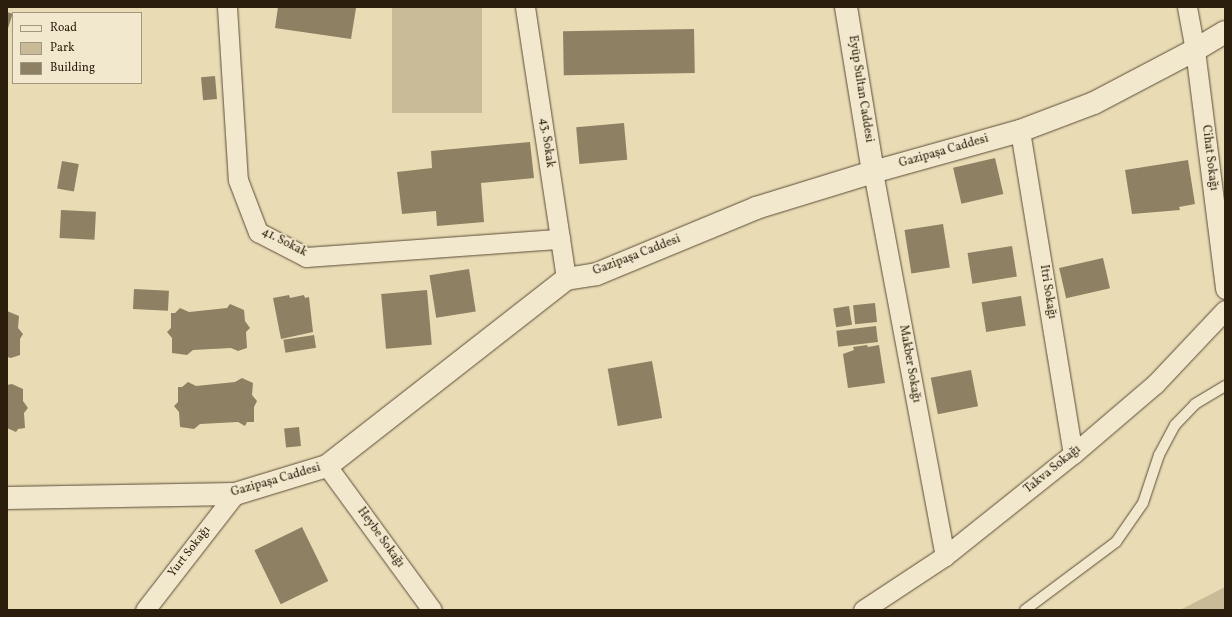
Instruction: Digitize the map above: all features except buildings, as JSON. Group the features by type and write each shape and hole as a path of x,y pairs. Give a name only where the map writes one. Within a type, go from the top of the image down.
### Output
{"street":[{"name":"41. Sokak","path":"227,7 238,180 258,232 306,257 560,239"},
{"name":"43. Sokak","path":"525,7 566,279"},
{"name":"Eyüp Sultan Caddesi","path":"846,7 873,172"},
{"name":"Cihat Sokağı","path":"1187,7 1195,50 1225,289"},
{"name":"Gazipaşa Caddesi","path":"7,498 235,494 327,466 566,279 597,274 756,208 873,172 1020,131 1094,103 1195,50 1225,32"},
{"name":"Itri Sokağı","path":"1020,131 1073,454"},
{"name":"Makber Sokağı","path":"873,172 944,556"},
{"name":"Takva Sokağı","path":"863,610 944,556 1073,454 1155,384 1225,310"},
{"name":"Heybe Sokağı","path":"327,466 432,610"},
{"name":"Yurt Sokağı","path":"145,610 235,494"}],"lane":[{"path":"1025,610 1116,542 1143,503 1159,456 1175,425 1195,404 1225,386"}],"green space":[{"path":"392,7 482,7 482,113 392,113"},
{"path":"1225,587 1225,610 1180,610"}]}
